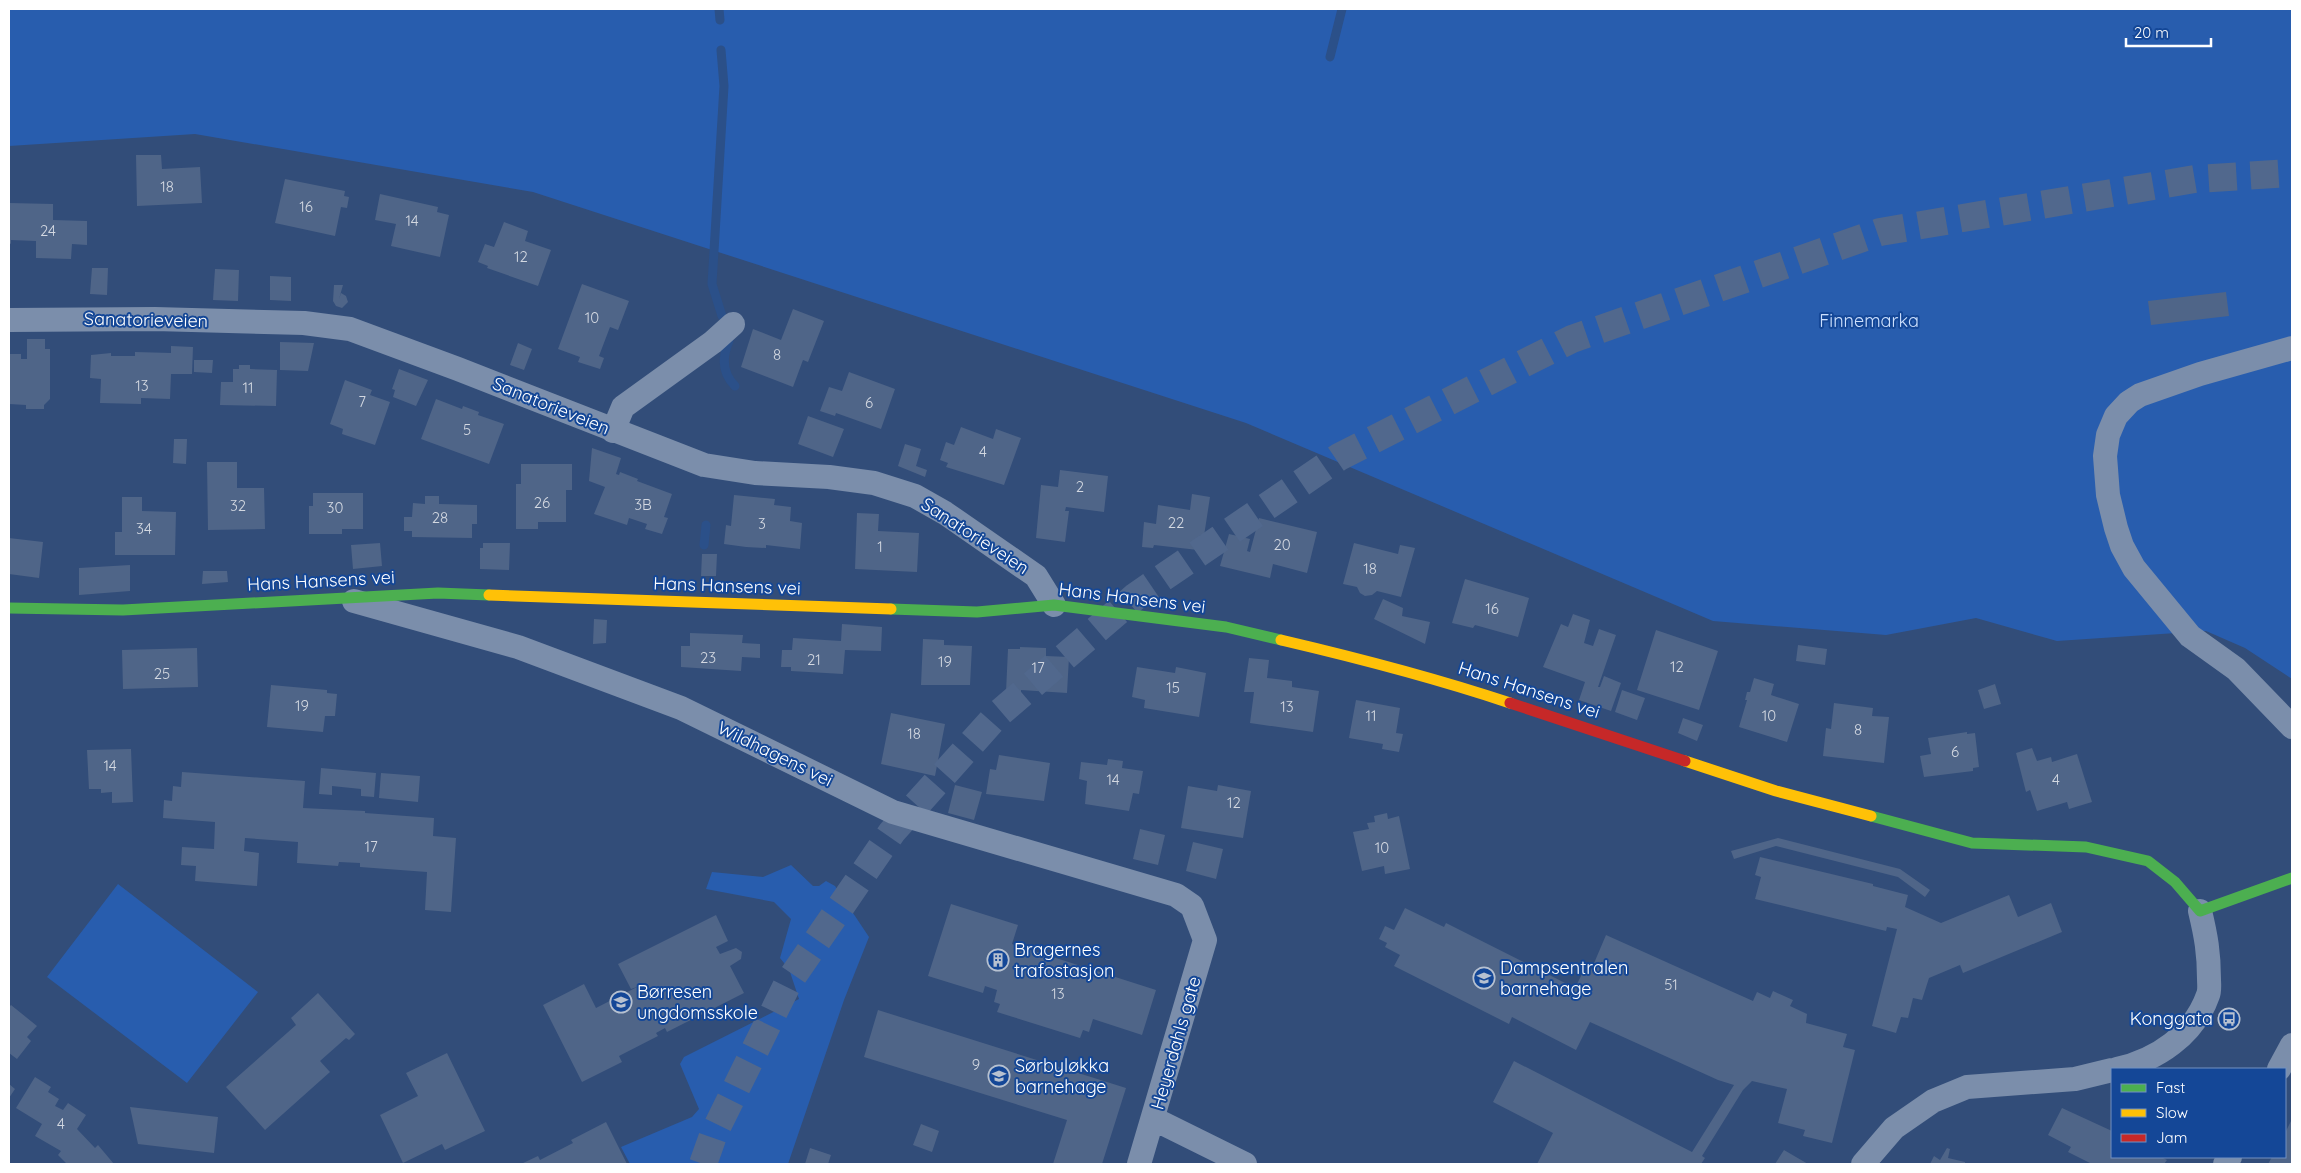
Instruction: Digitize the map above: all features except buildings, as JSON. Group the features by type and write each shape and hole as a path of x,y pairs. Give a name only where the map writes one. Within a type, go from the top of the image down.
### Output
{"main road":[{"name":"Hans Hansens vei","path":"9,608 123,610 438,593 977,612 1054,605 1226,626 1448,682 1776,791 1972,843 2086,848 2148,861 2175,882 2200,911"},
{"path":"2200,911 2292,878"}],"street":[{"name":"Sanatorieveien","path":"9,320 165,319 304,323 350,329 704,465 755,473 829,477 874,483 915,496 945,513 1036,576 1054,605"},
{"path":"613,430 623,406 713,342 733,324"},
{"path":"2292,348 2152,390 2130,402 2116,416 2108,435 2105,456 2108,495 2116,528 2122,546 2134,568 2190,636 2236,669 2292,727"},
{"name":"Wildhagens vei","path":"340,597 518,647 681,708 893,812 1176,895 1192,906 1200,922"},
{"path":"2120,1068 2147,1059 2176,1043 2195,1020 2209,994 2209,951 2200,911"},
{"name":"Heyerdahls gate","path":"1139,1164 1206,940 1200,922"},
{"path":"2280,1068 2292,1046"},
{"path":"1863,1164 1894,1128 1933,1101 1967,1087 2075,1079 2111,1070"},
{"path":"1154,1119 1245,1164"}],"green space":[{"name":"Finnemarka","path":"9,9 2292,9 2292,679 2245,648 2206,631 2057,641 1976,618 1886,635 1713,621 1246,423 533,192 195,134 9,146"},
{"path":"791,865 813,886 819,886 826,881 835,886 869,937 844,1000 788,1164 630,1164 621,1147 692,1117 699,1109 680,1064 684,1057 799,999 789,969 780,958 791,919 774,902 706,889 712,872 763,877"},
{"path":"118,884 258,992 187,1083 47,977"}],"waterway":[{"path":"719,9 720,20"},
{"path":"1330,57 1342,9"},
{"path":"721,50 724,86 712,284 722,316"},
{"path":"729,341 724,365 728,376 735,386"},
{"path":"704,545 706,525"}],"tunnel":[{"path":"703,1164 714,1133 788,983 892,832 997,715 1136,596 1339,457 1572,339 1880,232 2195,179 2292,173"}],"traffic: fast":[{"path":"9,608 123,610 438,593 489,595"},
{"path":"891,609 977,612 1054,605 1226,627 1281,640"},
{"path":"1871,816 1972,843 2086,847 2148,861 2175,882 2200,911 2292,878"}],"traffic: slow":[{"path":"489,595 891,609"},
{"path":"1281,640 1396,669 1510,703"},
{"path":"1685,761 1776,791 1871,816"}],"traffic: jam":[{"path":"1510,703 1685,761"}],"place":[{"name":"Bragernes trafostasjon","path":"998,960"},
{"name":"Dampsentralen barnehage","path":"1484,978"},
{"name":"Børresen ungdomsskole","path":"621,1002"},
{"name":"Konggata","path":"2229,1019"},
{"name":"Sørbyløkka barnehage","path":"999,1076"}]}
